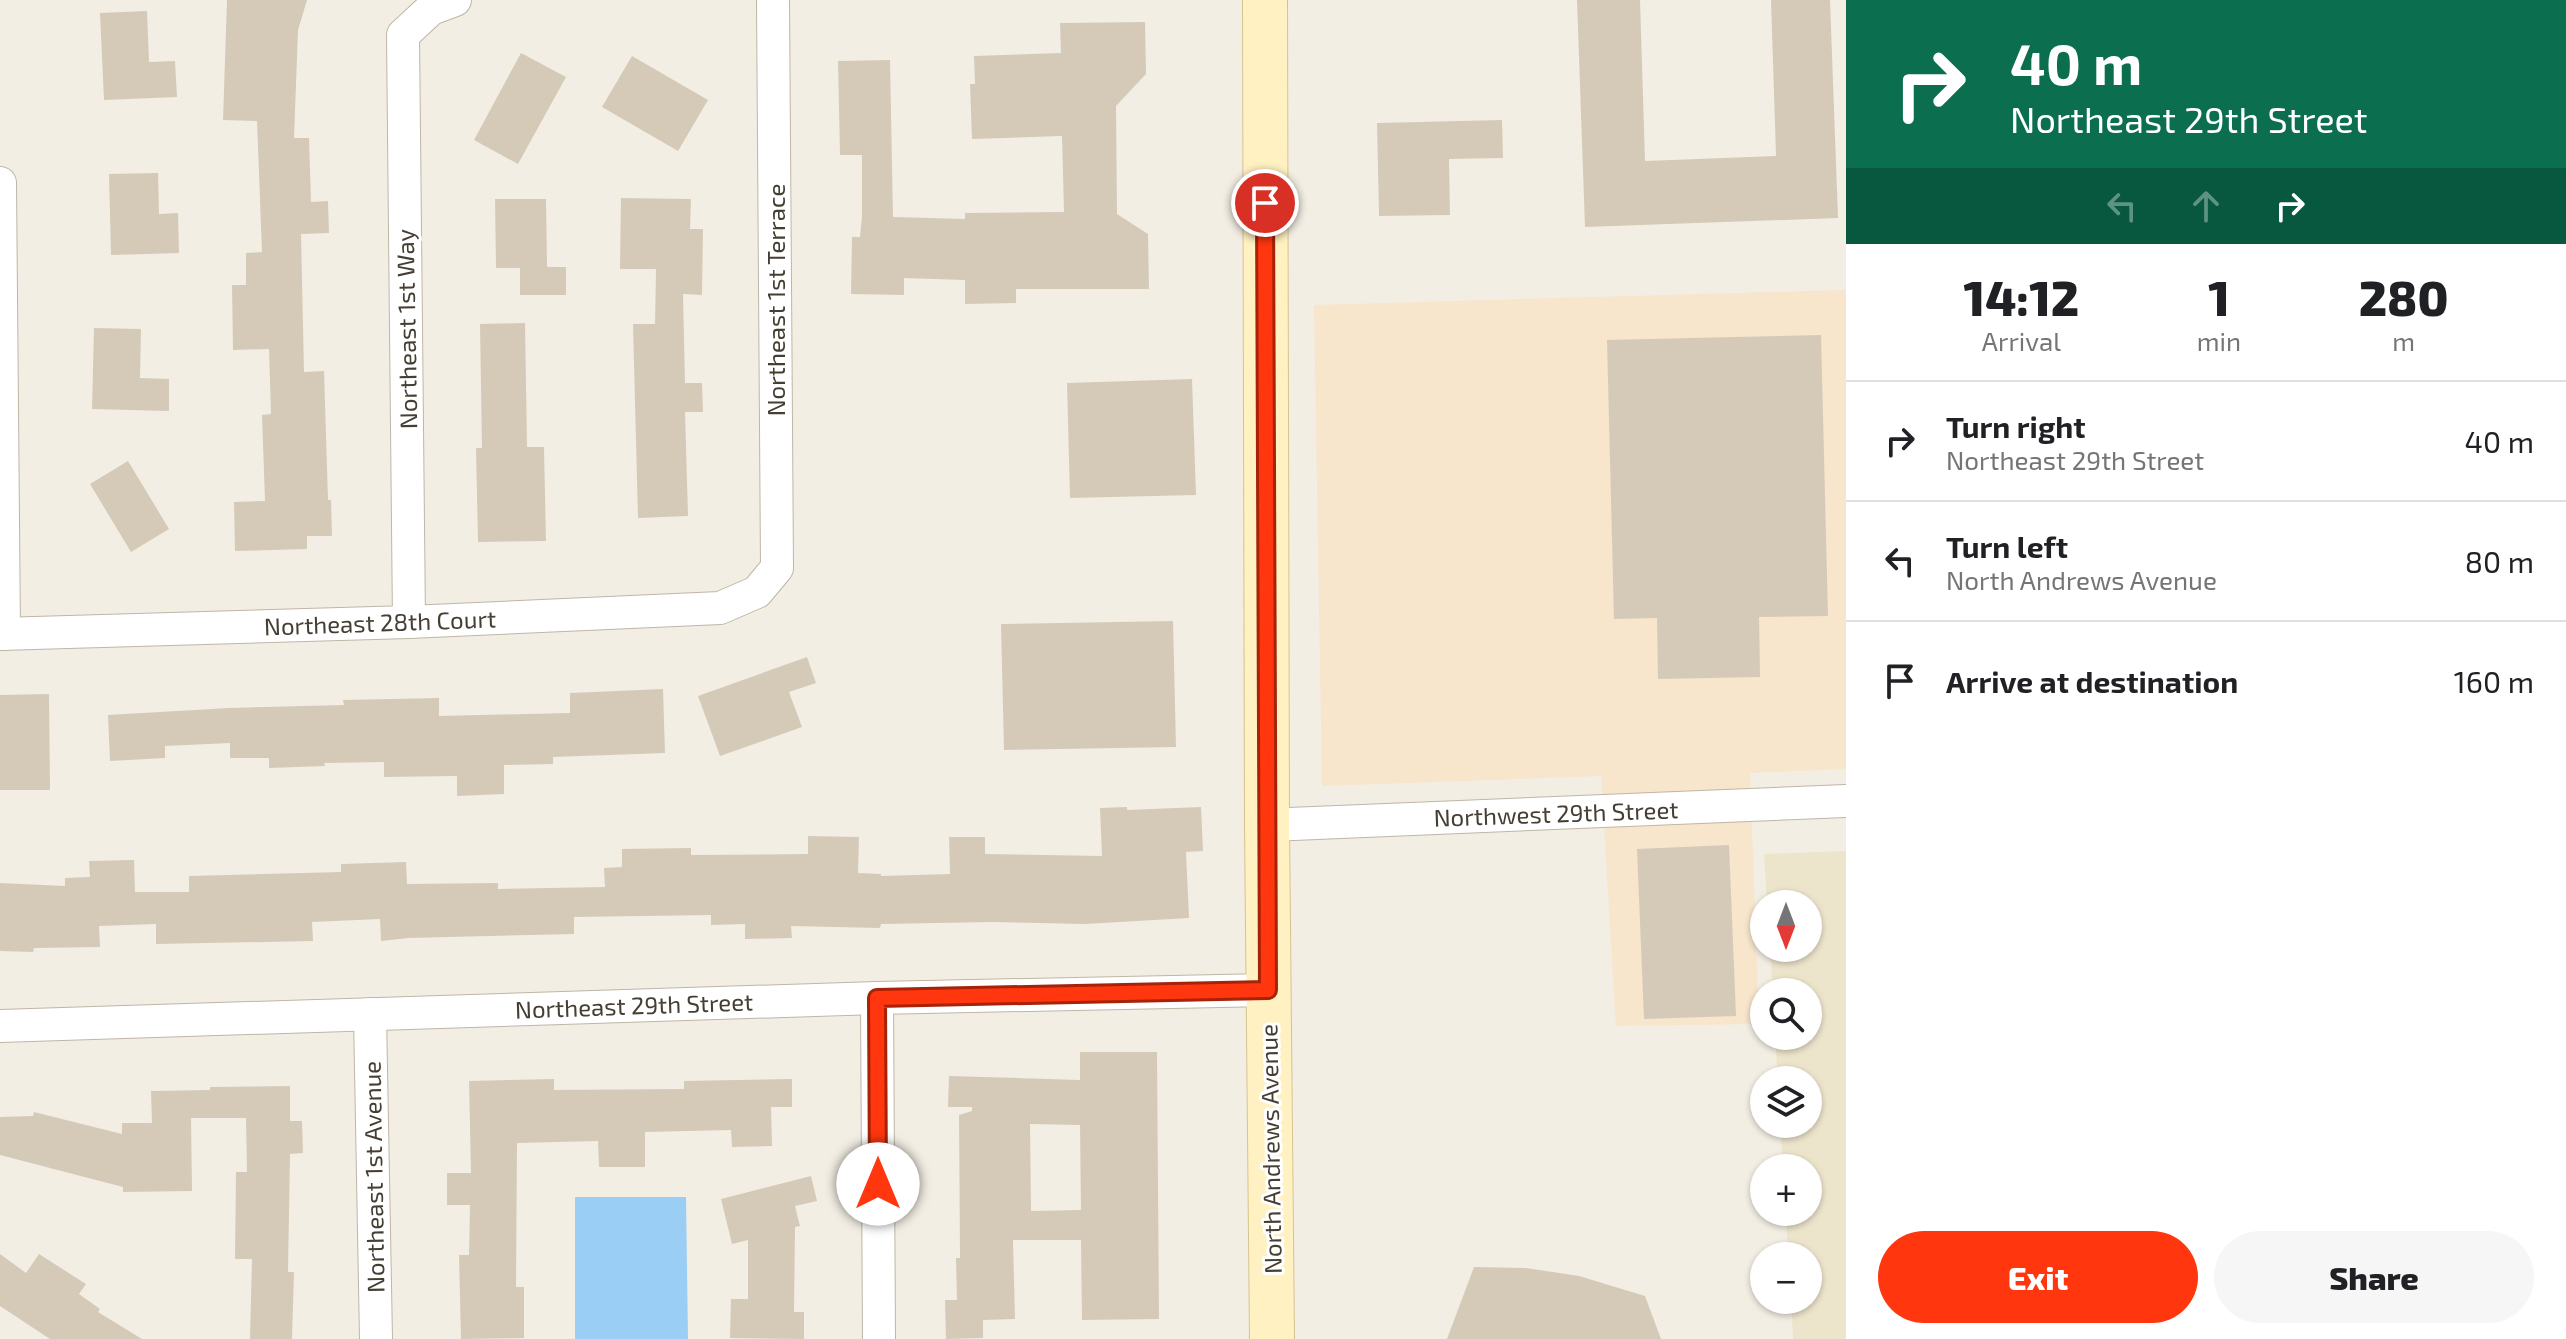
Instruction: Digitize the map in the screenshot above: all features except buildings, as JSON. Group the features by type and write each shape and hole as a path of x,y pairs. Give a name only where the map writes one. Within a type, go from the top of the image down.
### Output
{"main road":[{"name":"North Andrews Avenue","path":"1265,0 1272,1339"}],"street":[{"name":"Northeast 1st Way","path":"409,622 403,35 431,9 455,0"},
{"name":"Northeast 1st Terrace","path":"757,592 777,568 773,0"},
{"path":"0,183 2,634"},
{"name":"Northeast 28th Court","path":"2,634 409,622 720,608 757,592"},
{"name":"Northwest 29th Street","path":"1267,825 1846,801"},
{"name":"Northeast 29th Street","path":"0,1026 877,998 1268,990"},
{"path":"877,998 879,1339"},
{"name":"Northeast 1st Avenue","path":"370,1014 376,1339"}],"shaded area":[{"path":"1846,290 1846,769 1750,773 1754,890 1750,890 1750,962 1757,962 1757,978 1750,978 1750,1024 1616,1026 1601,776 1322,786 1314,305"},
{"path":"1846,851 1846,1339 1793,1339 1792,1314 1822,1314 1822,1242 1787,1242 1787,1226 1822,1226 1822,1154 1782,1154 1781,1138 1822,1138 1822,1066 1777,1066 1776,1050 1822,1050 1822,978 1772,978 1771,962 1822,962 1822,890 1766,890 1764,854"}],"water":[{"path":"575,1197 686,1197 688,1339 575,1339"}],"route":[{"path":"878,1184 877,998 1268,990 1265,203"}]}
